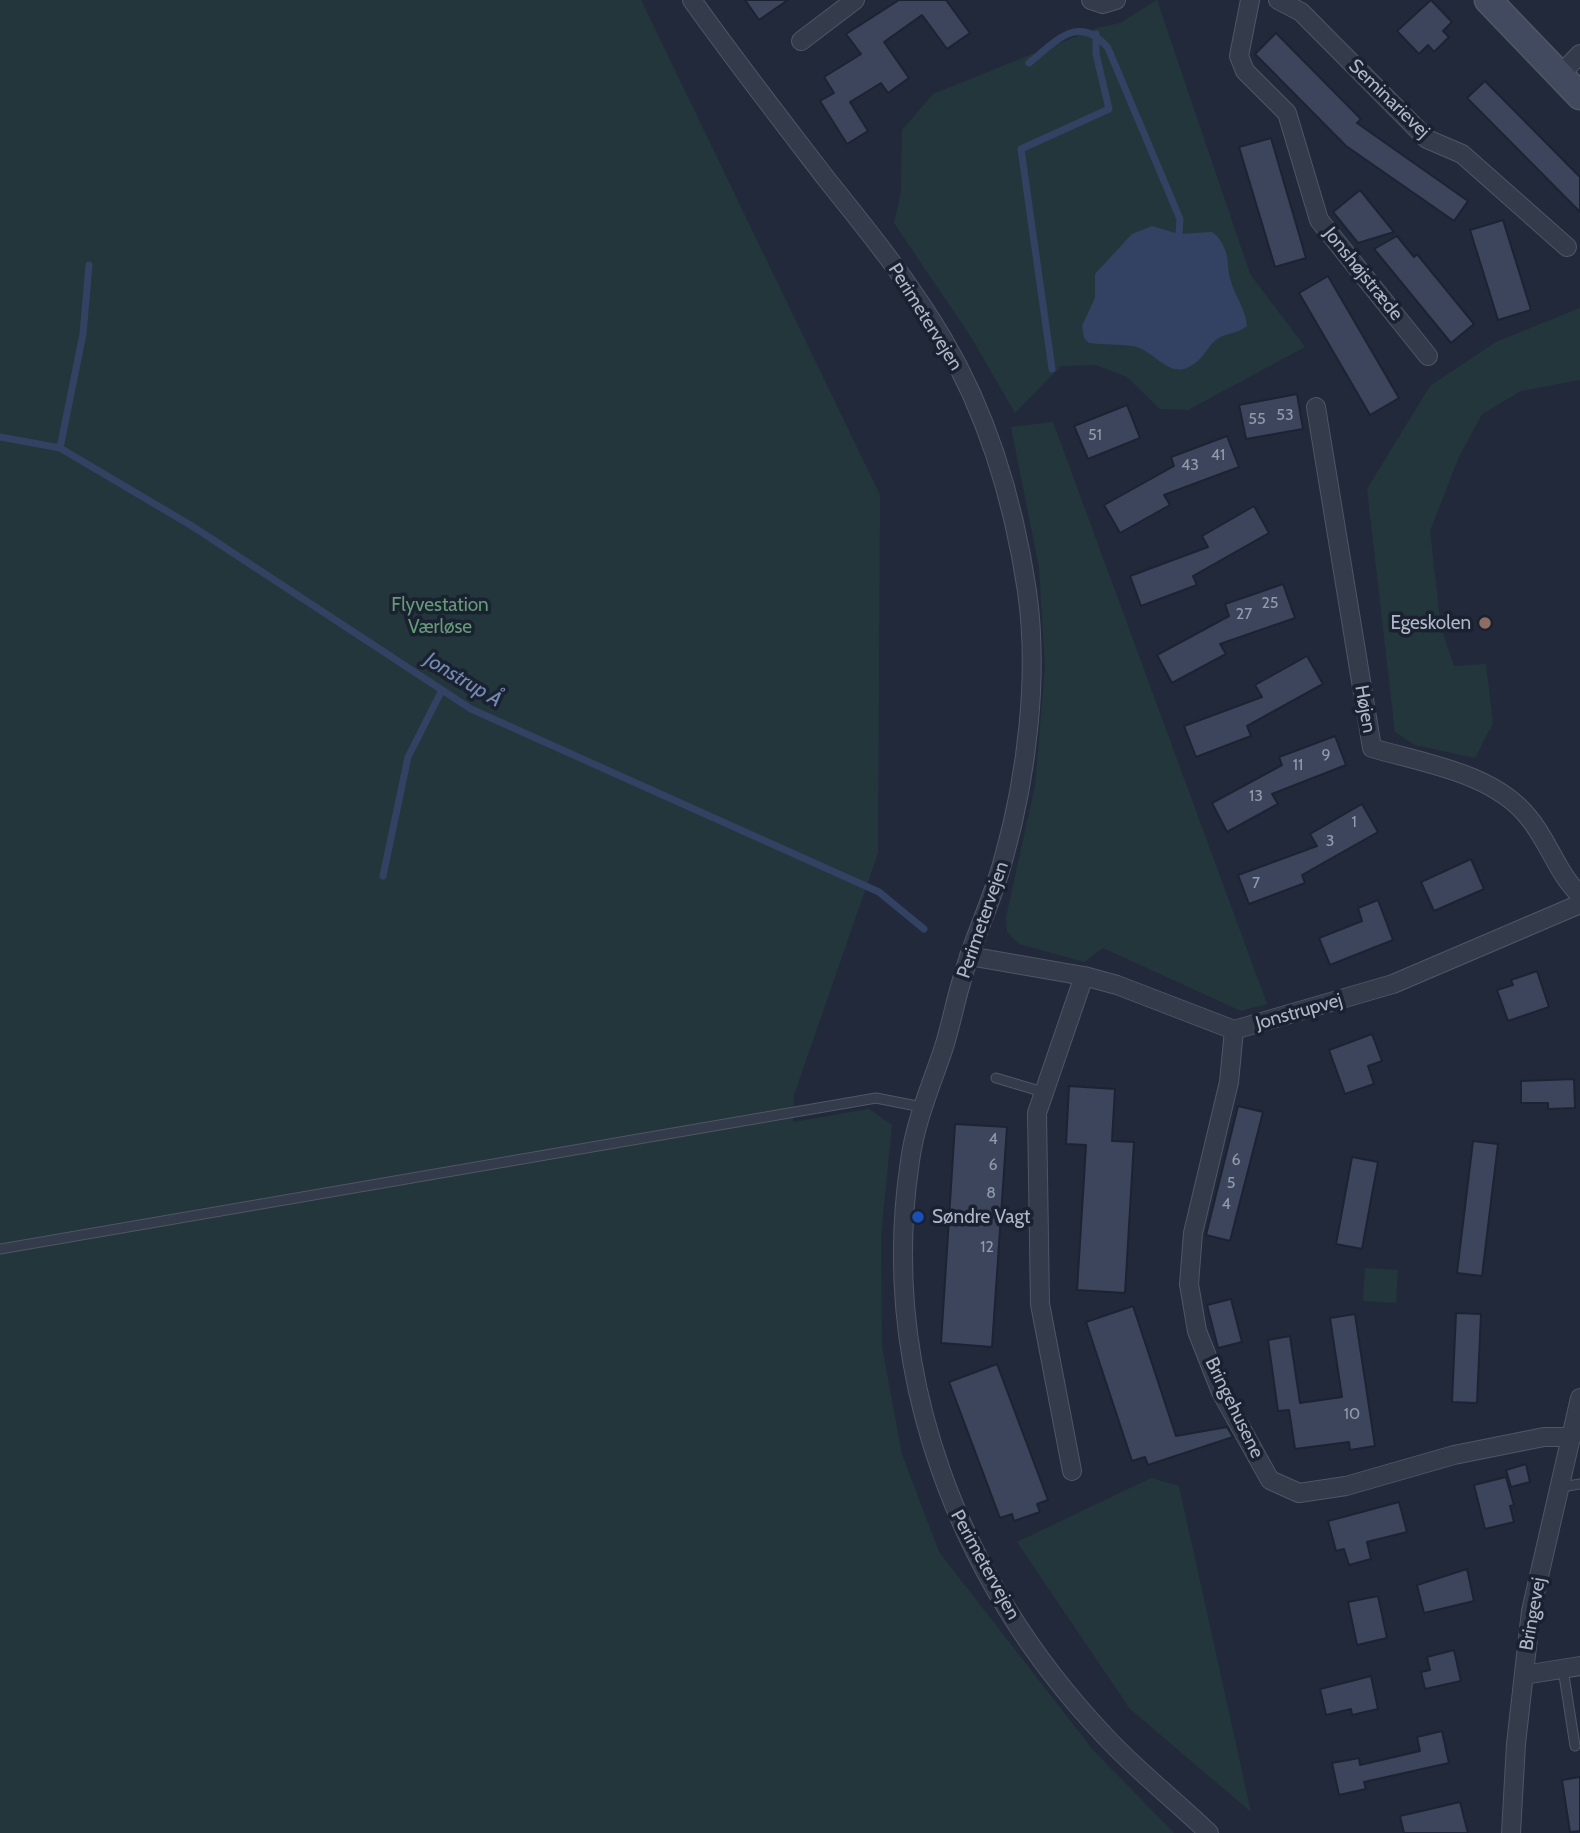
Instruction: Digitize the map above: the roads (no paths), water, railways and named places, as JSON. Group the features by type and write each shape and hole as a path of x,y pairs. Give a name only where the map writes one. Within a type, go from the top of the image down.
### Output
{"street":[{"name":"Perimetervejen","path":"692,0 741,70 896,266 944,341 989,437 1014,519 1028,597 1030,684 1024,769 1004,859 969,957 943,1050 922,1107 909,1170 903,1231 903,1297 910,1357 926,1427 942,1480 966,1539 992,1586 1048,1669 1105,1736 1209,1833"},
{"path":"801,41 855,0"},
{"path":"1091,0 1103,4 1116,0"},
{"name":"Jonshøjstræde","path":"1250,0 1239,56 1245,71 1287,113 1320,220 1428,356"},
{"name":"Seminarievej","path":"1278,0 1301,12 1427,139 1462,154 1567,247"},
{"path":"1488,0 1580,96"},
{"path":"1560,75 1580,54"},
{"name":"Højen","path":"1315,407 1372,748 1466,776 1506,797 1529,817 1569,885 1580,895"},
{"name":"Jonstrupvej","path":"969,957 1084,976 1117,985 1234,1030 1392,984 1580,904"},
{"path":"1072,1471 1040,1304 1037,1114 1084,976"},
{"name":"Bringehusene","path":"1234,1030 1229,1082 1193,1233 1189,1284 1197,1331 1221,1392 1270,1480 1299,1493 1346,1486 1454,1455 1544,1437 1572,1437"},
{"name":"Bringevej","path":"1511,1833 1531,1611 1562,1487 1580,1398"},
{"path":"1524,1675 1572,1667"}],"lane":[{"path":"996,1078 1044,1092"},
{"path":"0,1249 876,1098 922,1107"},
{"path":"1562,1487 1580,1484"},
{"path":"1572,1667 1575,1746"}],"water":[{"path":"1152,226 1179,234 1212,232 1217,236 1226,253 1229,275 1246,320 1247,326 1217,339 1198,361 1186,368 1171,368 1133,346 1089,343 1084,338 1082,326 1095,298 1095,274 1132,234"}],"waterway":[{"path":"1029,63 1058,39 1077,32 1087,32 1108,48 1180,219 1179,234"},
{"path":"1052,369 1021,149 1109,109 1096,54 1096,34"},
{"path":"60,448 83,334 89,265"},
{"name":"Jonstrup Å","path":"0,437 60,448 192,526 471,709 879,892 924,929"},
{"path":"383,876 408,757 442,690"}],"place":[{"name":"Egeskolen","path":"1485,623"},
{"name":"Søndre Vagt","path":"918,1217"}],"park label":[{"name":"Flyvestation Værløse","path":"440,616"}]}
